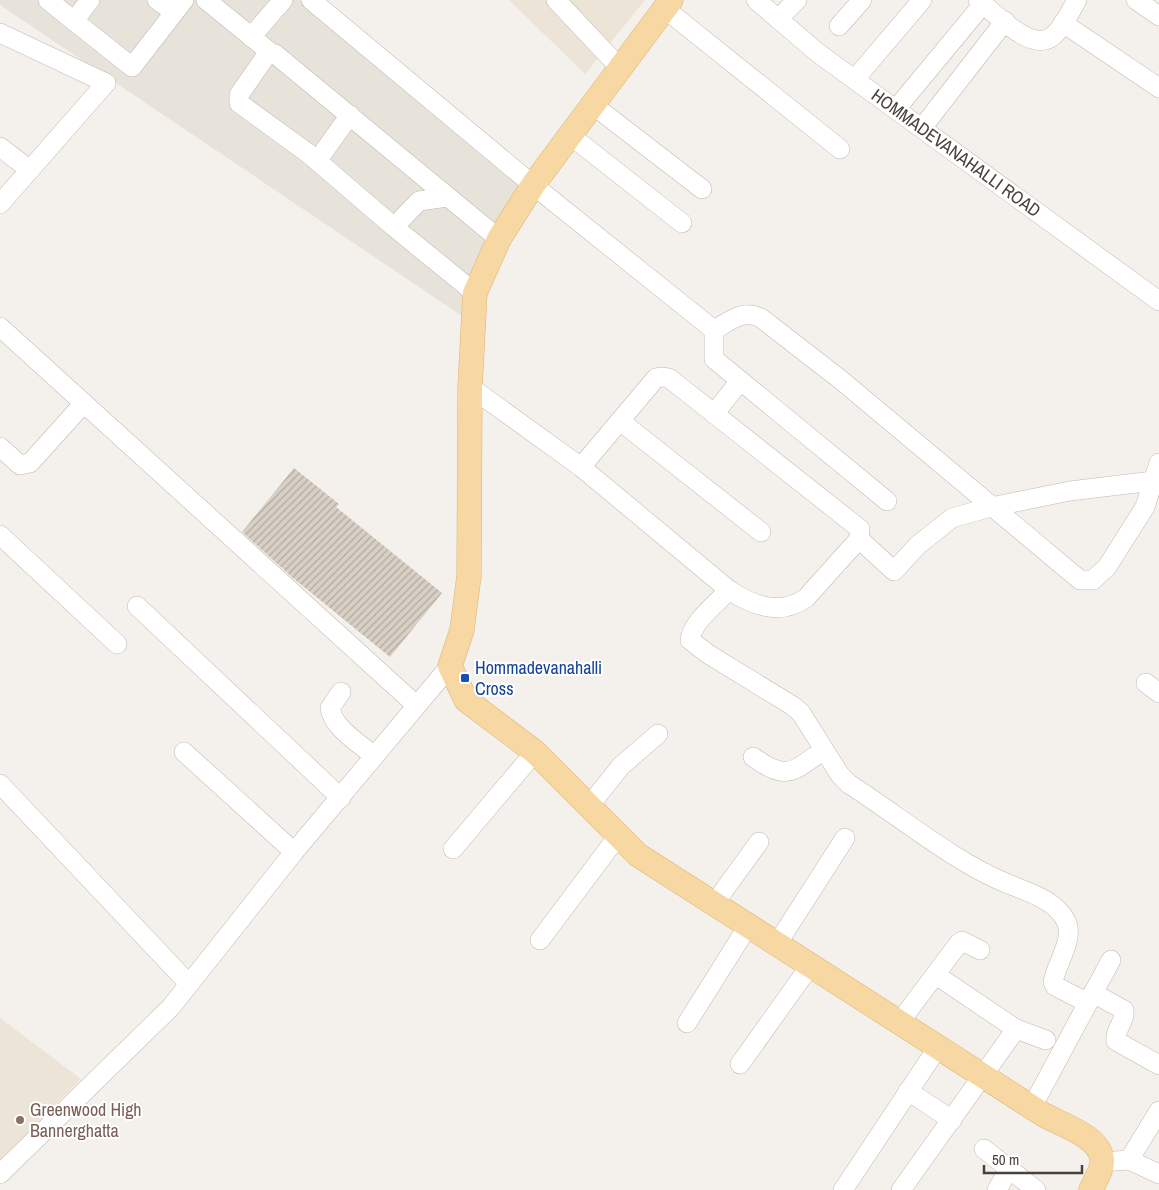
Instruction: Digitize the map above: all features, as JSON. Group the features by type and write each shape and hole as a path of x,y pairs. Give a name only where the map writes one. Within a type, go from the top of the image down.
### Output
{"main road":[{"path":"667,4 533,185 499,239 475,293 470,387 469,576 462,630 450,666 466,700 535,752 638,855 899,1023 1032,1107 1095,1144 1102,1162 1091,1190"}],"street":[{"path":"48,0 132,67 179,6 158,0"},
{"path":"74,21 90,0"},
{"path":"206,0 270,52 275,54 499,239"},
{"path":"251,37 283,0"},
{"path":"311,0 533,185 714,330"},
{"path":"556,0 620,68"},
{"name":"HOMMADEVANAHALLI ROAD","path":"756,0 818,53 1159,301"},
{"path":"778,18 797,0"},
{"path":"839,26 862,0"},
{"path":"855,80 922,0"},
{"path":"896,109 981,2 1022,36 1035,42 1051,38 1063,23 1076,0"},
{"path":"1136,0 1159,16"},
{"path":"667,4 840,149"},
{"path":"922,128 1005,21"},
{"path":"1063,23 1159,88"},
{"path":"0,33 106,83 0,204"},
{"path":"270,52 237,100 239,103 317,161 475,293"},
{"path":"924,75 949,94"},
{"path":"593,105 702,190"},
{"path":"317,161 350,116"},
{"path":"570,136 682,223"},
{"path":"0,148 30,170"},
{"path":"394,227 419,201 447,196"},
{"path":"714,330 743,313 753,314 761,318 841,380 991,507 1073,576 1087,582 1093,580 1107,567 1145,507 1156,472 991,507 952,518 918,545 894,571 859,539"},
{"path":"0,327 416,705"},
{"path":"714,330 714,359 887,501"},
{"path":"470,387 581,467 742,599 769,608 788,608 797,605 806,598 859,539 860,529 670,378 656,378 581,467"},
{"path":"714,414 740,381"},
{"path":"0,447 20,465 30,463 84,403"},
{"path":"620,421 761,532"},
{"path":"0,535 117,644"},
{"path":"729,590 698,624 691,634 690,640 708,654 793,706 801,714 840,775 849,784 986,875 1034,895 1056,907 1067,922 1068,938 1053,982 1055,986 1124,1010 1116,1041 1159,1065"},
{"path":"137,606 341,798"},
{"path":"0,1174 170,1007 294,852 450,666"},
{"path":"342,692 330,708 332,716 340,727 374,756"},
{"path":"588,806 621,766 658,734"},
{"path":"753,758 782,773 794,770 824,750"},
{"path":"184,752 294,852"},
{"path":"453,849 535,752"},
{"path":"0,784 189,984"},
{"path":"540,940 618,836"},
{"path":"777,944 845,838"},
{"path":"714,904 759,842"},
{"path":"687,1023 748,926"},
{"path":"899,1023 962,941 980,950"},
{"path":"1032,1107 1111,960"},
{"path":"740,1064 810,966"},
{"path":"936,975 1016,1029 1046,1040"},
{"path":"901,1190 1016,1029"},
{"path":"842,1190 938,1047"},
{"path":"908,1091 952,1120"},
{"path":"1129,1160 1159,1111"},
{"path":"984,1149 1036,1190"},
{"path":"1102,1162 1129,1160 1159,1174"},
{"path":"997,1190 1009,1169"}],"shaded area":[{"path":"0,0 304,0 522,186 471,272 462,316 0,5"},
{"path":"509,0 645,0 585,74"},
{"name":"Greenwood High Bannerghatta","path":"0,1018 81,1079 0,1161"}],"building":[{"path":"294,468 339,504 336,507 442,593 390,657 293,578 242,532"}],"place":[{"name":"Hommadevanahalli Cross","path":"465,678"},
{"name":"Greenwood High Bannerghatta","path":"20,1120"}]}
